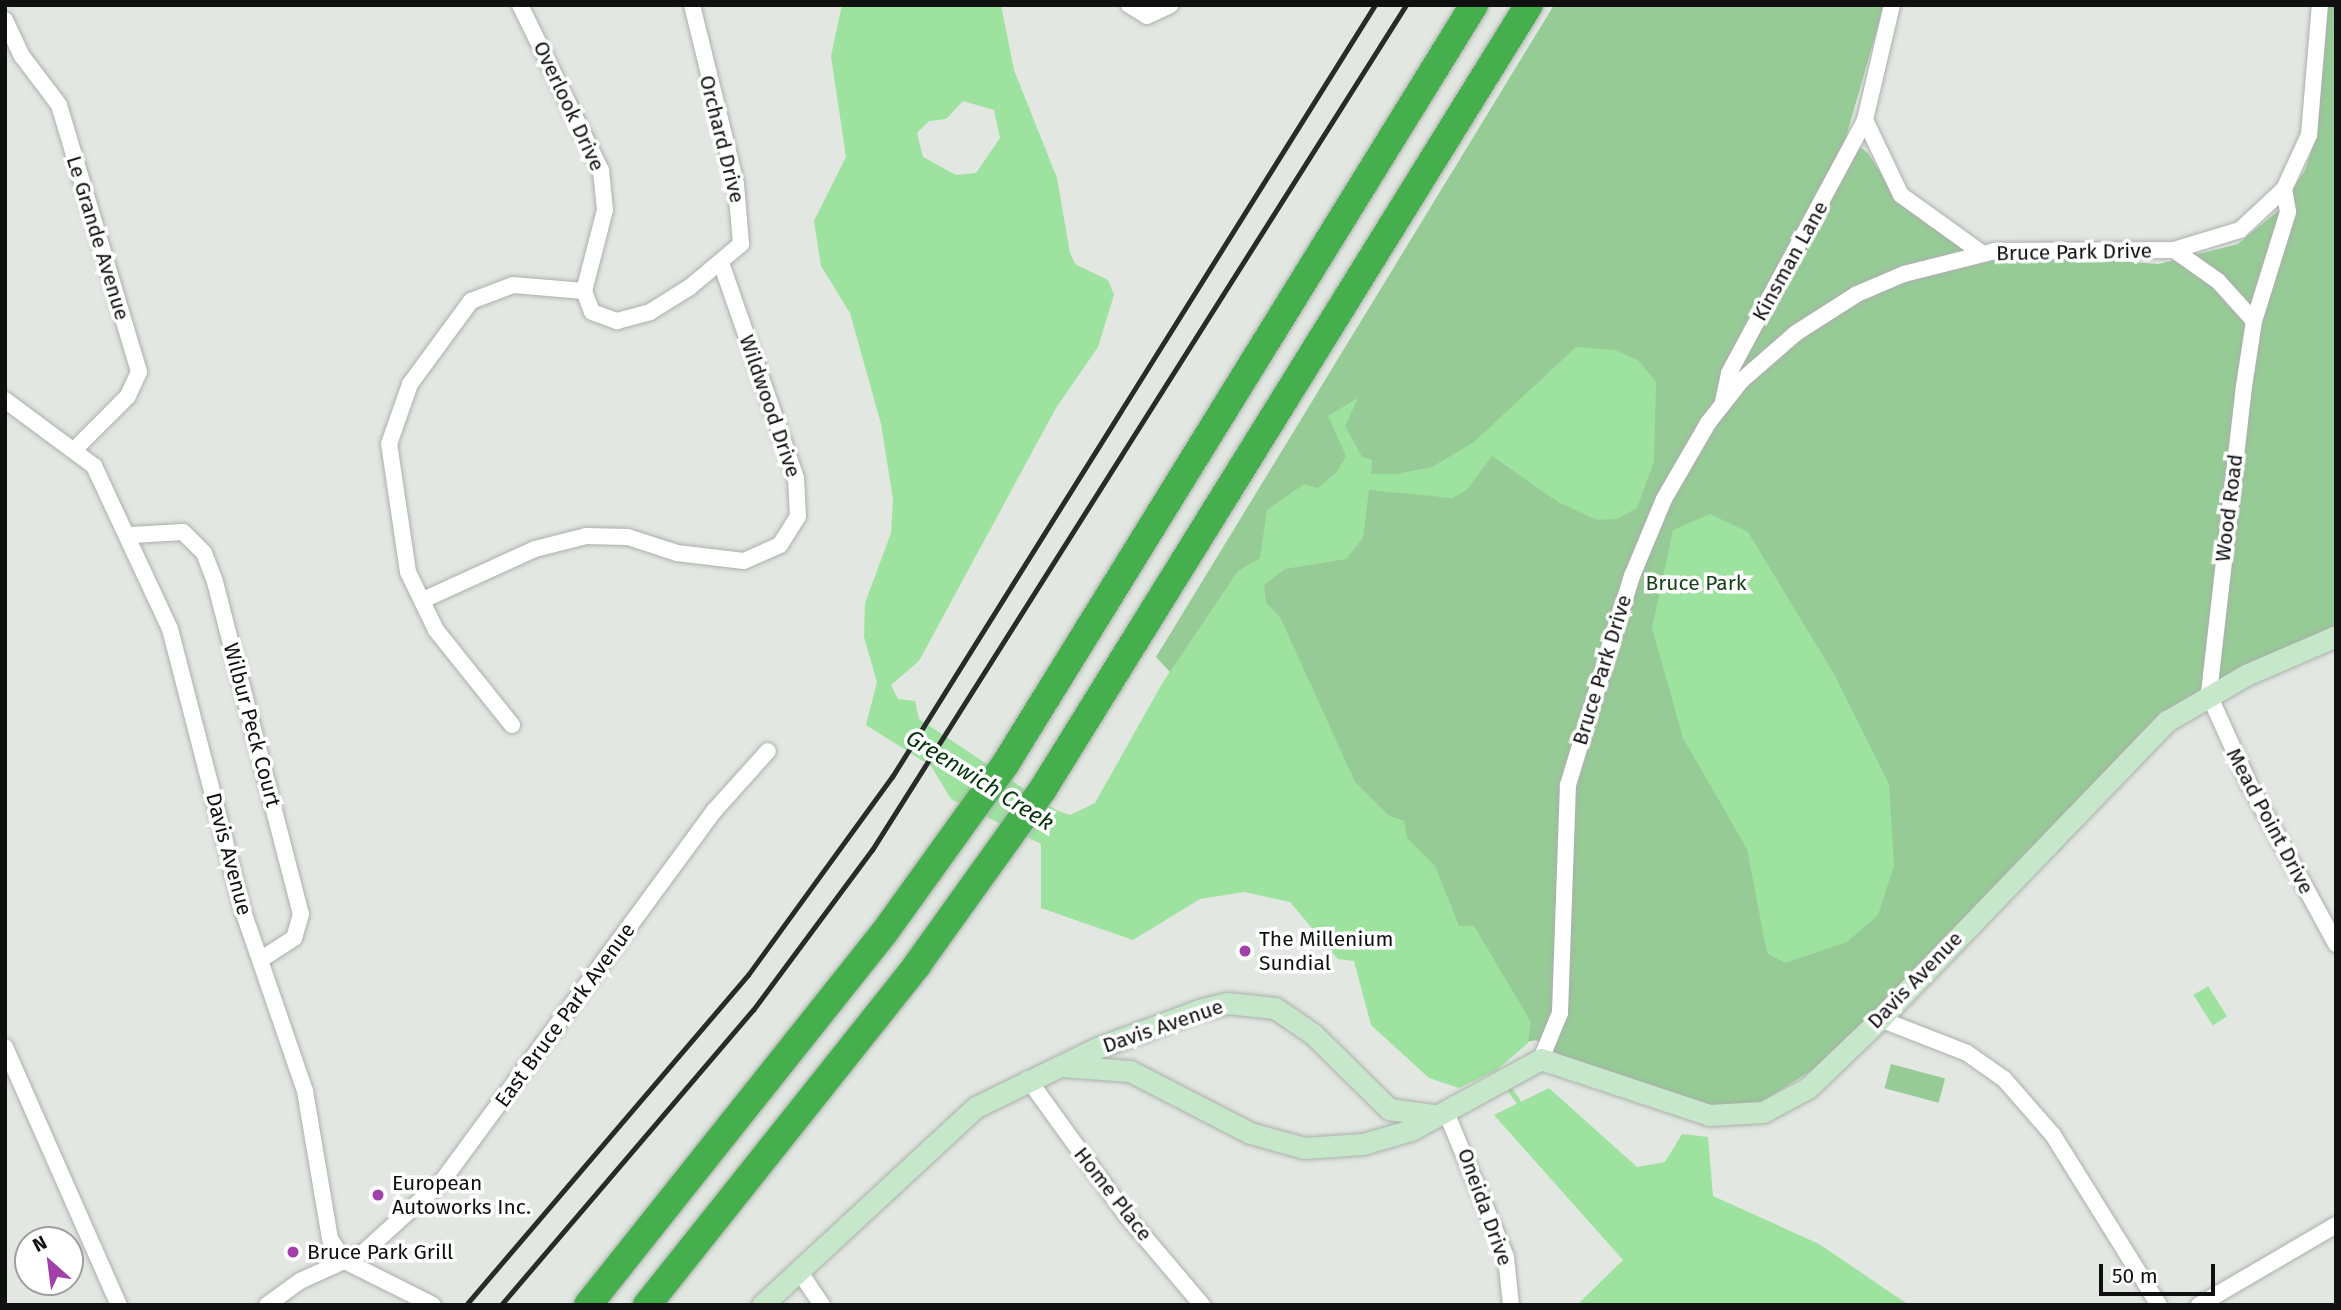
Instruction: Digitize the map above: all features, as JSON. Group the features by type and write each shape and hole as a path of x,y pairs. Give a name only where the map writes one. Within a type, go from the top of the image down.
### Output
{"highway":[{"path":"588,1305 849,977 1006,763 1474,5"},
{"path":"647,1305 1010,838 1529,5"}],"main road":[{"name":"Davis Avenue","path":"1061,1066 1130,1071 1157,1080 1220,1119 1282,1146 1363,1143 1471,1101 1535,1065 1709,1115 1736,1116 1763,1112 1808,1087 1880,1018 2133,751 2209,695 2336,636"},
{"name":"Davis Avenue","path":"767,1303 960,1119 1028,1079 1199,1010 1255,1003 1297,1019 1389,1109 1443,1113"}],"street":[{"name":"Overlook Drive","path":"520,5 578,116 606,191 584,291"},
{"name":"Orchard Drive","path":"692,5 743,228 741,244 722,266"},
{"path":"1129,5 1147,16 1171,5"},
{"name":"Kinsman Lane","path":"1723,405 1729,373 1865,120 1892,5"},
{"name":"Bruce Park Drive","path":"1535,1065 1560,1013 1568,785 1632,576 1674,480 1723,405 1768,356 1857,294 1983,254 2174,250 2240,230 2284,189 2309,135 2320,5"},
{"name":"Le Grande Avenue","path":"5,20 22,56 59,105 139,372 128,396 76,448"},
{"path":"1865,120 1901,195 1983,254"},
{"name":"Wood Road","path":"2209,695 2254,321 2288,212 2284,189"},
{"path":"2174,250 2218,281 2254,321"},
{"path":"512,725 436,630 401,551 391,484 389,444 410,384 459,315 488,291 513,285 584,291 592,312 632,319 722,266"},
{"name":"Wildwood Drive","path":"423,600 535,549 586,536 628,537 677,553 744,561 780,545 798,516 796,478 722,266"},
{"name":"Davis Avenue","path":"5,400 76,448 100,474 132,535 189,687 226,850 305,1091 330,1239 345,1261"},
{"name":"Wilbur Peck Court","path":"132,535 183,532 204,553 215,582 301,914 294,938 260,960"},
{"name":"Mead Point Drive","path":"2209,695 2336,944"},
{"name":"East Bruce Park Avenue","path":"267,1305 300,1280 345,1261 407,1216 464,1154 715,810 768,751"},
{"path":"1880,1018 1966,1053 2004,1079 2053,1135 2159,1305"},
{"path":"5,1047 119,1305"},
{"name":"Home Place","path":"1028,1079 1126,1215 1202,1305"},
{"name":"Oneida Drive","path":"1443,1113 1506,1257 1511,1305"},
{"path":"2199,1305 2336,1225"},
{"path":"345,1261 433,1305"},
{"path":"799,1271 821,1305"}],"green space":[{"name":"Bruce Park","path":"1554,5 1884,5 1846,137 1868,153 1901,205 1948,234 1974,261 2041,256 2159,264 2238,244 2279,210 2305,170 2316,138 2328,5 2336,5 2336,629 2140,735 1880,1006 1814,1069 1758,1104 1716,1108 1582,1069 1536,1040 1513,1045 1156,657"},
{"path":"1891,1064 1945,1078 1939,1103 1885,1088"}],"water":[{"path":"842,5 1001,5 1014,70 1057,178 1070,253 1075,264 1108,280 1114,295 1098,347 1056,408 919,661 891,685 898,699 915,701 919,719 1056,810 1070,815 1095,803 1163,682 1238,571 1260,558 1267,510 1304,484 1318,488 1337,472 1346,456 1328,416 1358,398 1345,426 1362,457 1372,460 1371,474 1396,474 1432,467 1474,442 1576,347 1615,350 1638,360 1656,382 1654,461 1637,508 1617,519 1597,520 1558,502 1492,456 1466,491 1452,498 1369,490 1363,538 1346,559 1285,569 1264,585 1266,603 1280,617 1355,782 1388,815 1404,821 1407,838 1435,866 1459,926 1474,926 1531,1022 1528,1043 1497,1070 1459,1088 1429,1078 1371,1025 1354,961 1338,959 1290,902 1244,892 1200,899 1133,940 1041,908 1041,844 951,799 931,766 866,725 877,682 864,637 865,603 891,533 893,499 881,424 850,313 821,266 814,221 846,157 831,56","holes":["963,101 994,110 1000,138 976,173 956,175 923,157 917,133 929,121 946,119"]},
{"path":"1710,514 1748,532 1834,674 1889,784 1894,866 1878,915 1847,942 1785,963 1767,953 1747,849 1683,738 1652,628 1673,530"},
{"path":"2208,986 2227,1017 2213,1026 2194,995"},
{"path":"1549,1088 1637,1167 1665,1162 1682,1134 1708,1137 1713,1196 1819,1244 1909,1305 1577,1305 1623,1260 1494,1115"}],"waterway":[{"name":"Greenwich Creek","path":"1507,1085 1518,1101"}],"railway":[{"path":"466,1305 748,975 892,777 1375,5"},
{"path":"501,1305 753,1010 872,850 1406,5"}],"place":[{"name":"The Millenium Sundial","path":"1245,951"},
{"name":"European Autoworks Inc.","path":"378,1195"},
{"name":"Bruce Park Grill","path":"293,1252"}]}
